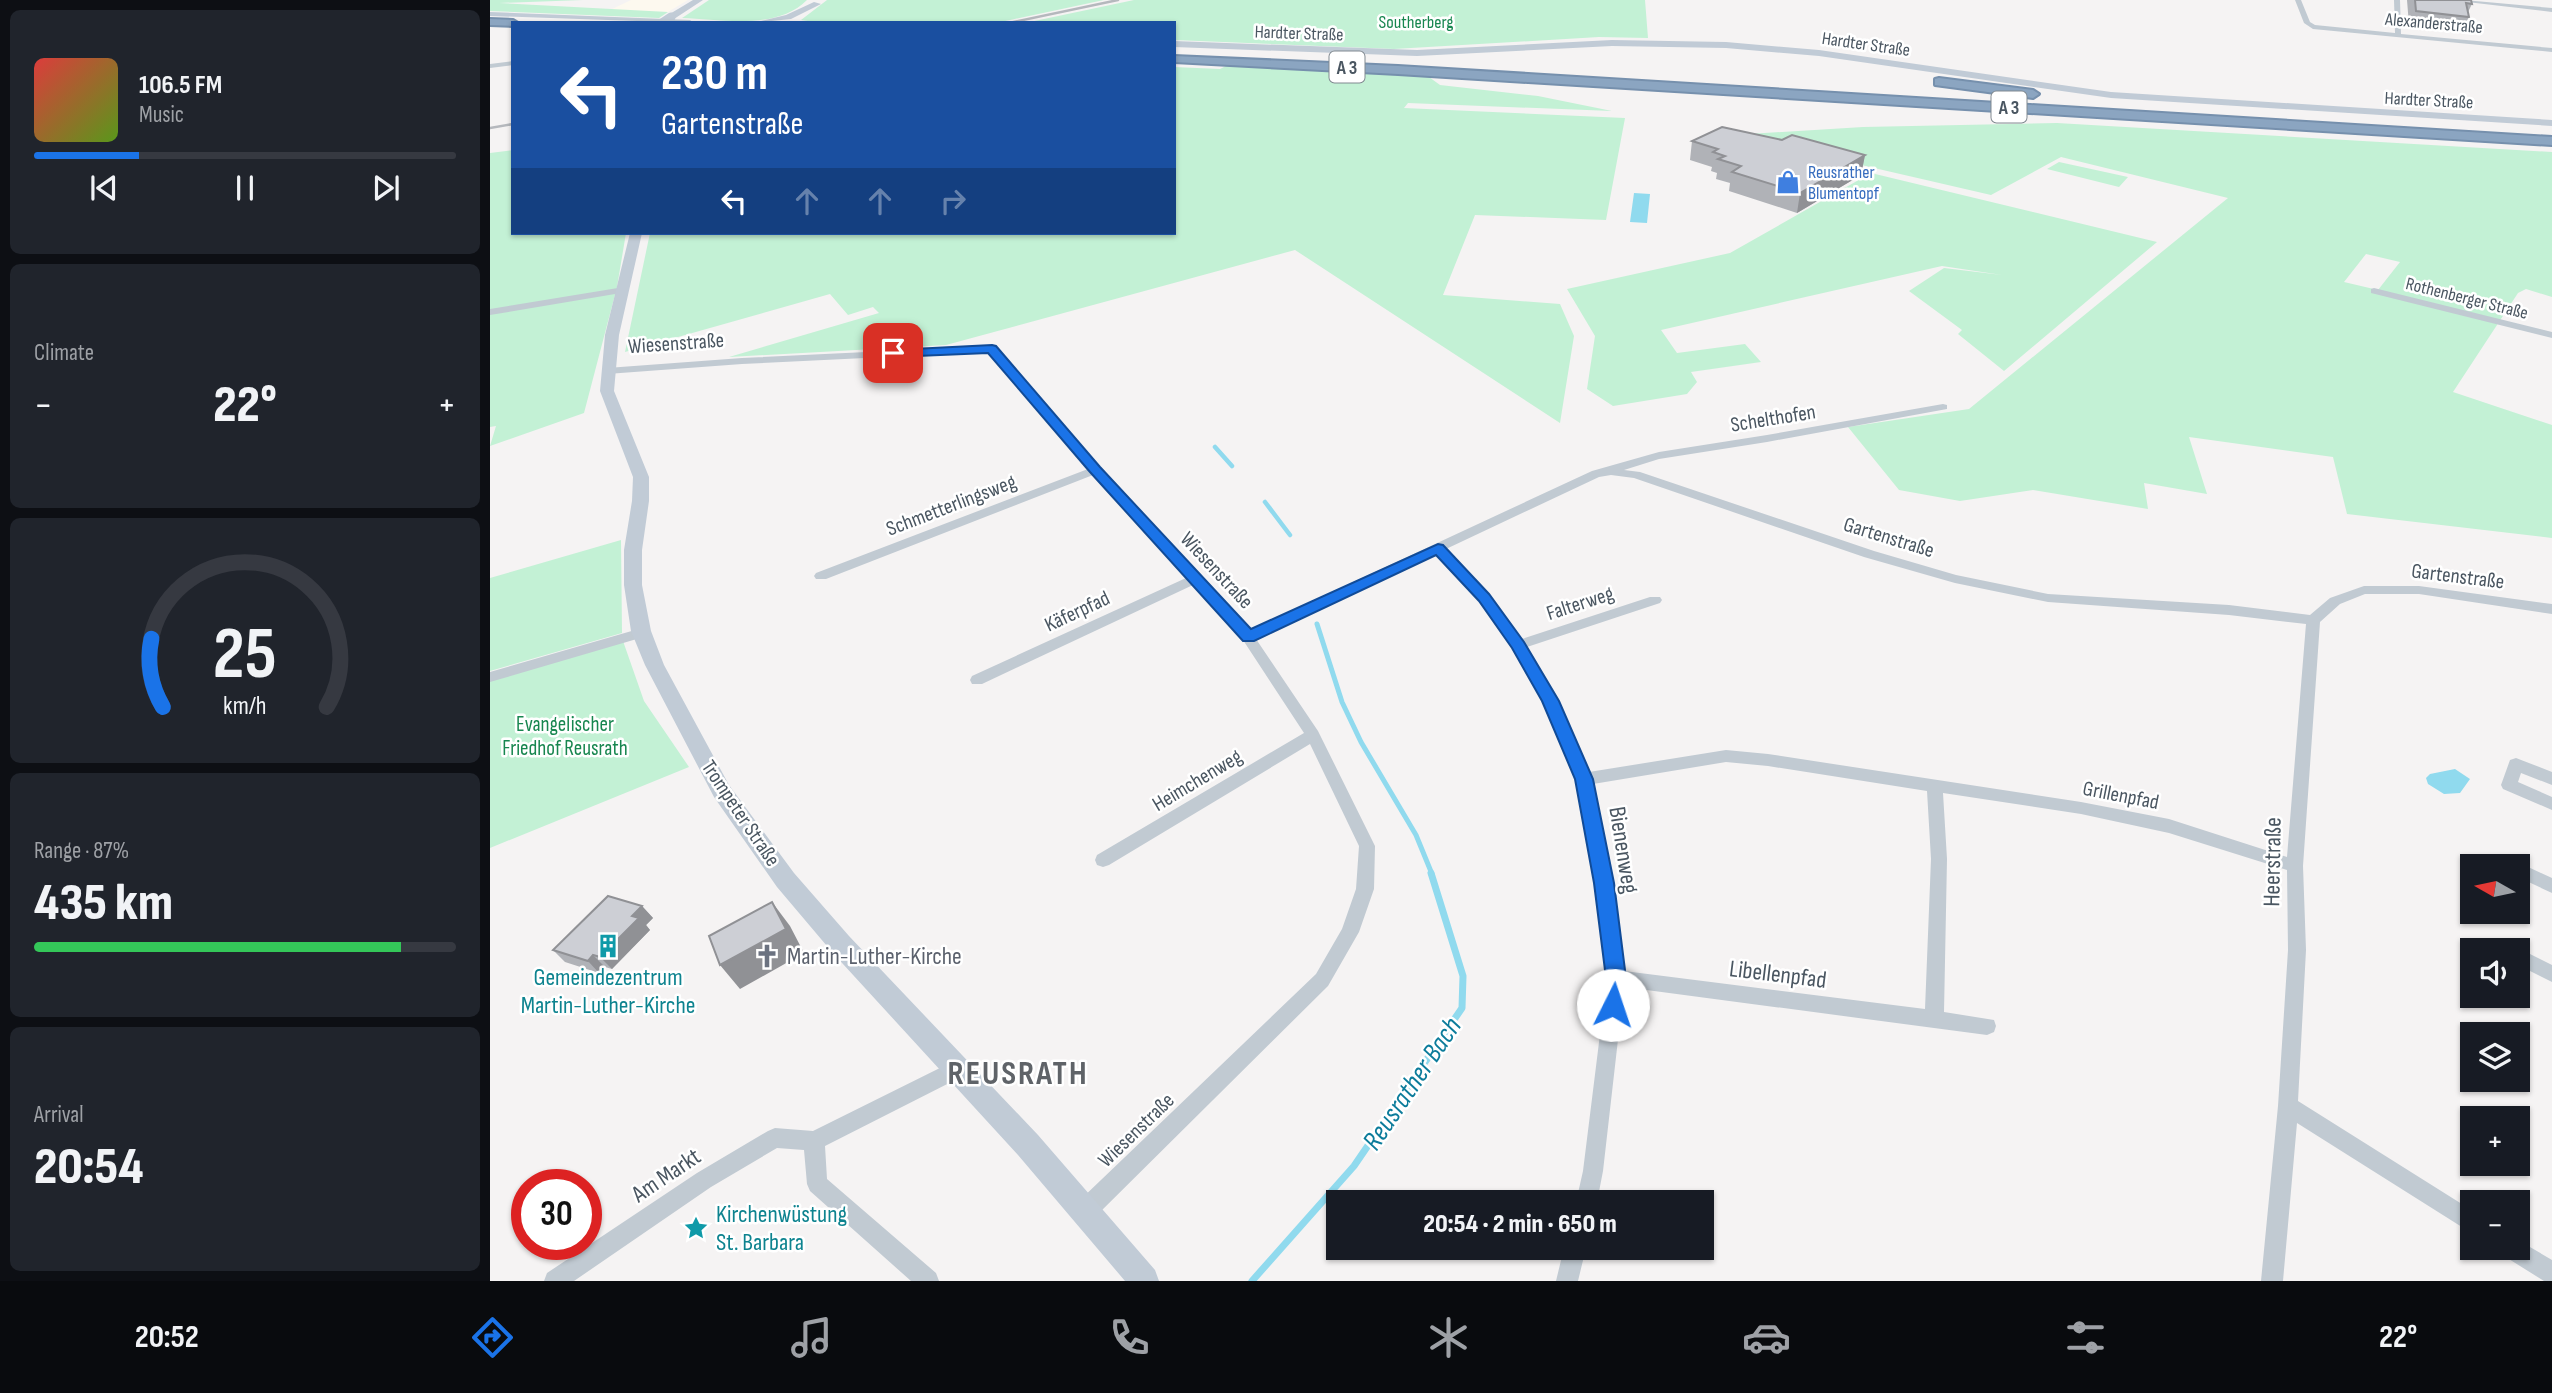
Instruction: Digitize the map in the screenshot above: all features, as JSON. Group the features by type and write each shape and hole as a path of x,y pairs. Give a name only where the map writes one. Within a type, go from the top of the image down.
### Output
{"highway":[{"path":"490,22 511,23"},
{"path":"490,29 511,30"},
{"name":"A 3","path":"1176,52 2552,133"},
{"name":"A 3","path":"1176,59 1467,74 2552,141"},
{"path":"1407,64 1521,61"},
{"path":"1467,74 1564,91"},
{"path":"1939,82 2169,110"},
{"path":"1964,116 2139,115"}],"main road":[{"path":"665,21 699,0"},
{"path":"795,19 818,2"},
{"path":"767,21 788,17 818,2"},
{"path":"490,14 646,21"},
{"name":"Hardter Straße","path":"1176,44 1417,53 1612,43 1726,45 1830,54 2111,95 2552,123"},
{"name":"Trompeter Straße","path":"636,235 607,371 607,391 614,419 641,475 642,507 634,539 632,583 642,633 699,750 735,812 785,880 835,939 958,1068 1086,1210 1144,1281"}],"street":[{"name":"Alexanderstraße","path":"2298,0 2307,23 2313,27 2552,50"},
{"path":"2397,0 2398,36"},
{"path":"2467,0 2551,10 2547,0"},
{"path":"490,66 511,62"},
{"path":"490,312 624,290"},
{"name":"Rothenberger Straße","path":"2374,291 2552,335"},
{"name":"Wiesenstraße","path":"607,371 742,361 992,349 1095,470 1248,637 1313,735 1367,846 1365,889 1350,932 1322,980 1086,1210"},
{"name":"Schelthofen","path":"1611,471 1625,464 1658,456 1827,429 1942,407"},
{"name":"Schmetterlingsweg","path":"821,576 1095,470"},
{"path":"1248,637 1596,474 1611,471"},
{"name":"Gartenstraße","path":"1611,471 1636,475 1869,554 1955,579 2048,598 2229,610 2313,620 2335,601 2364,590 2419,590 2552,609"},
{"name":"Bienenweg","path":"1438,549 1484,597 1519,645 1550,701 1584,779 1604,883 1616,978 1589,1190"},
{"name":"Käferpfad","path":"977,680 1195,579"},
{"name":"Falterweg","path":"1519,645 1655,600"},
{"name":"Heerstraße","path":"2272,1281 2288,1106 2297,950 2295,866 2313,620"},
{"path":"490,677 642,633"},
{"name":"Heimchenweg","path":"1103,860 1313,735"},
{"name":"Grillenpfad","path":"1584,779 1726,757 1768,760 2081,808 2169,826 2295,866"},
{"path":"2552,779 2516,764 2509,785 2552,804"},
{"path":"1934,1018 1939,859 1935,785"},
{"path":"2530,875 2552,886"},
{"path":"2530,962 2552,974"},
{"name":"Libellenpfad","path":"1616,978 1987,1026"},
{"path":"928,1281 817,1184 814,1141 958,1068"},
{"path":"2288,1106 2460,1215"},
{"name":"Am Markt","path":"555,1281 704,1180 775,1138 814,1141"},
{"path":"2530,1259 2552,1273"},
{"path":"1567,1281 1572,1260"}],"shaded area":[{"path":"631,0 688,0 668,12 610,10"}],"green space":[{"path":"490,0 583,0 499,3 668,12 659,18 490,11"},
{"path":"709,0 807,0 794,10 764,20 682,18"},
{"path":"827,0 1104,0 1005,21 801,20"},
{"name":"Southerberg","path":"1134,0 1645,0 1648,38 1599,37 1394,49 1176,40 1176,21 1034,21"},
{"path":"1228,65 1429,77 1440,85 1538,96 1612,111 1408,103 1404,108 1625,118 1606,220 1475,215 1443,295 1560,304 1574,336 1560,423 1295,250 946,345 729,357 879,313 873,307 848,315 830,294 625,352 650,235 1176,235 1176,67 1220,69"},
{"path":"2057,123 2552,152 2552,297 2526,289 2518,293 2453,392 2552,425 2552,538 2347,514 2333,457 2189,437 2207,494 2144,483 2148,509 2033,490 1960,501 1899,490 1848,427 1969,409 2228,198 2061,157 1991,195 1732,135 1863,127","holes":["2366,254 2400,262 2378,290 2344,282"]},
{"path":"511,150 511,235 626,235 617,287 584,413 490,446 496,426 490,427 490,153"},
{"path":"2059,162 2128,177 2119,187 2047,169"},
{"path":"1871,173 2157,242 2004,371 1958,334 1962,330 1909,291 1944,268 2002,275 1942,266 1661,330 1677,353 1745,344 1761,362 1691,372 1697,382 1687,394 1613,406 1587,389 1595,336 1567,289 1730,253"},
{"path":"621,540 622,633 490,671 490,578"},
{"name":"Evangelischer Friedhof Reusrath","path":"623,641 644,701 689,767 490,848 490,680"}],"water":[{"path":"1634,193 1650,194 1647,223 1630,222"},
{"path":"2455,769 2470,779 2460,793 2444,794 2428,784 2426,778 2430,774"}],"building":[{"path":"2415,0 2471,0 2472,4 2466,3 2469,17 2416,11"},
{"path":"1722,127 1782,140 1792,135 1865,155 1800,193 1732,172 1741,166 1718,159 1725,156 1713,152 1718,149 1692,141"},
{"path":"608,896 642,906 632,916 639,918 600,957 593,955 588,961 553,950"},
{"path":"772,902 786,929 720,965 709,936"}],"waterway":[{"name":"Reusrather Bach","path":"1215,447 1232,466"},
{"name":"Reusrather Bach","path":"1265,502 1290,535"},
{"name":"Reusrather Bach","path":"1317,624 1342,702 1361,742 1416,835 1432,874"},
{"name":"Reusrather Bach","path":"1252,1281 1354,1166 1462,1008 1463,976 1431,873"}],"railway":[{"path":"1018,21 1118,0"},
{"path":"490,128 511,124"}],"place":[{"name":"Reusrather Blumentopf","path":"1788,182"},
{"name":"Gemeindezentrum Martin-Luther-Kirche","path":"608,946"},
{"name":"Martin-Luther-Kirche","path":"767,956"},
{"name":"Kirchenwüstung St. Barbara","path":"696,1228"}],"district":[{"name":"REUSRATH","path":"1018,1072"}],"route":[{"path":"893,353 992,349 1095,470 1248,637 1438,549 1484,597 1519,645 1550,701 1584,779 1604,883 1616,978 1613,1005"}]}
